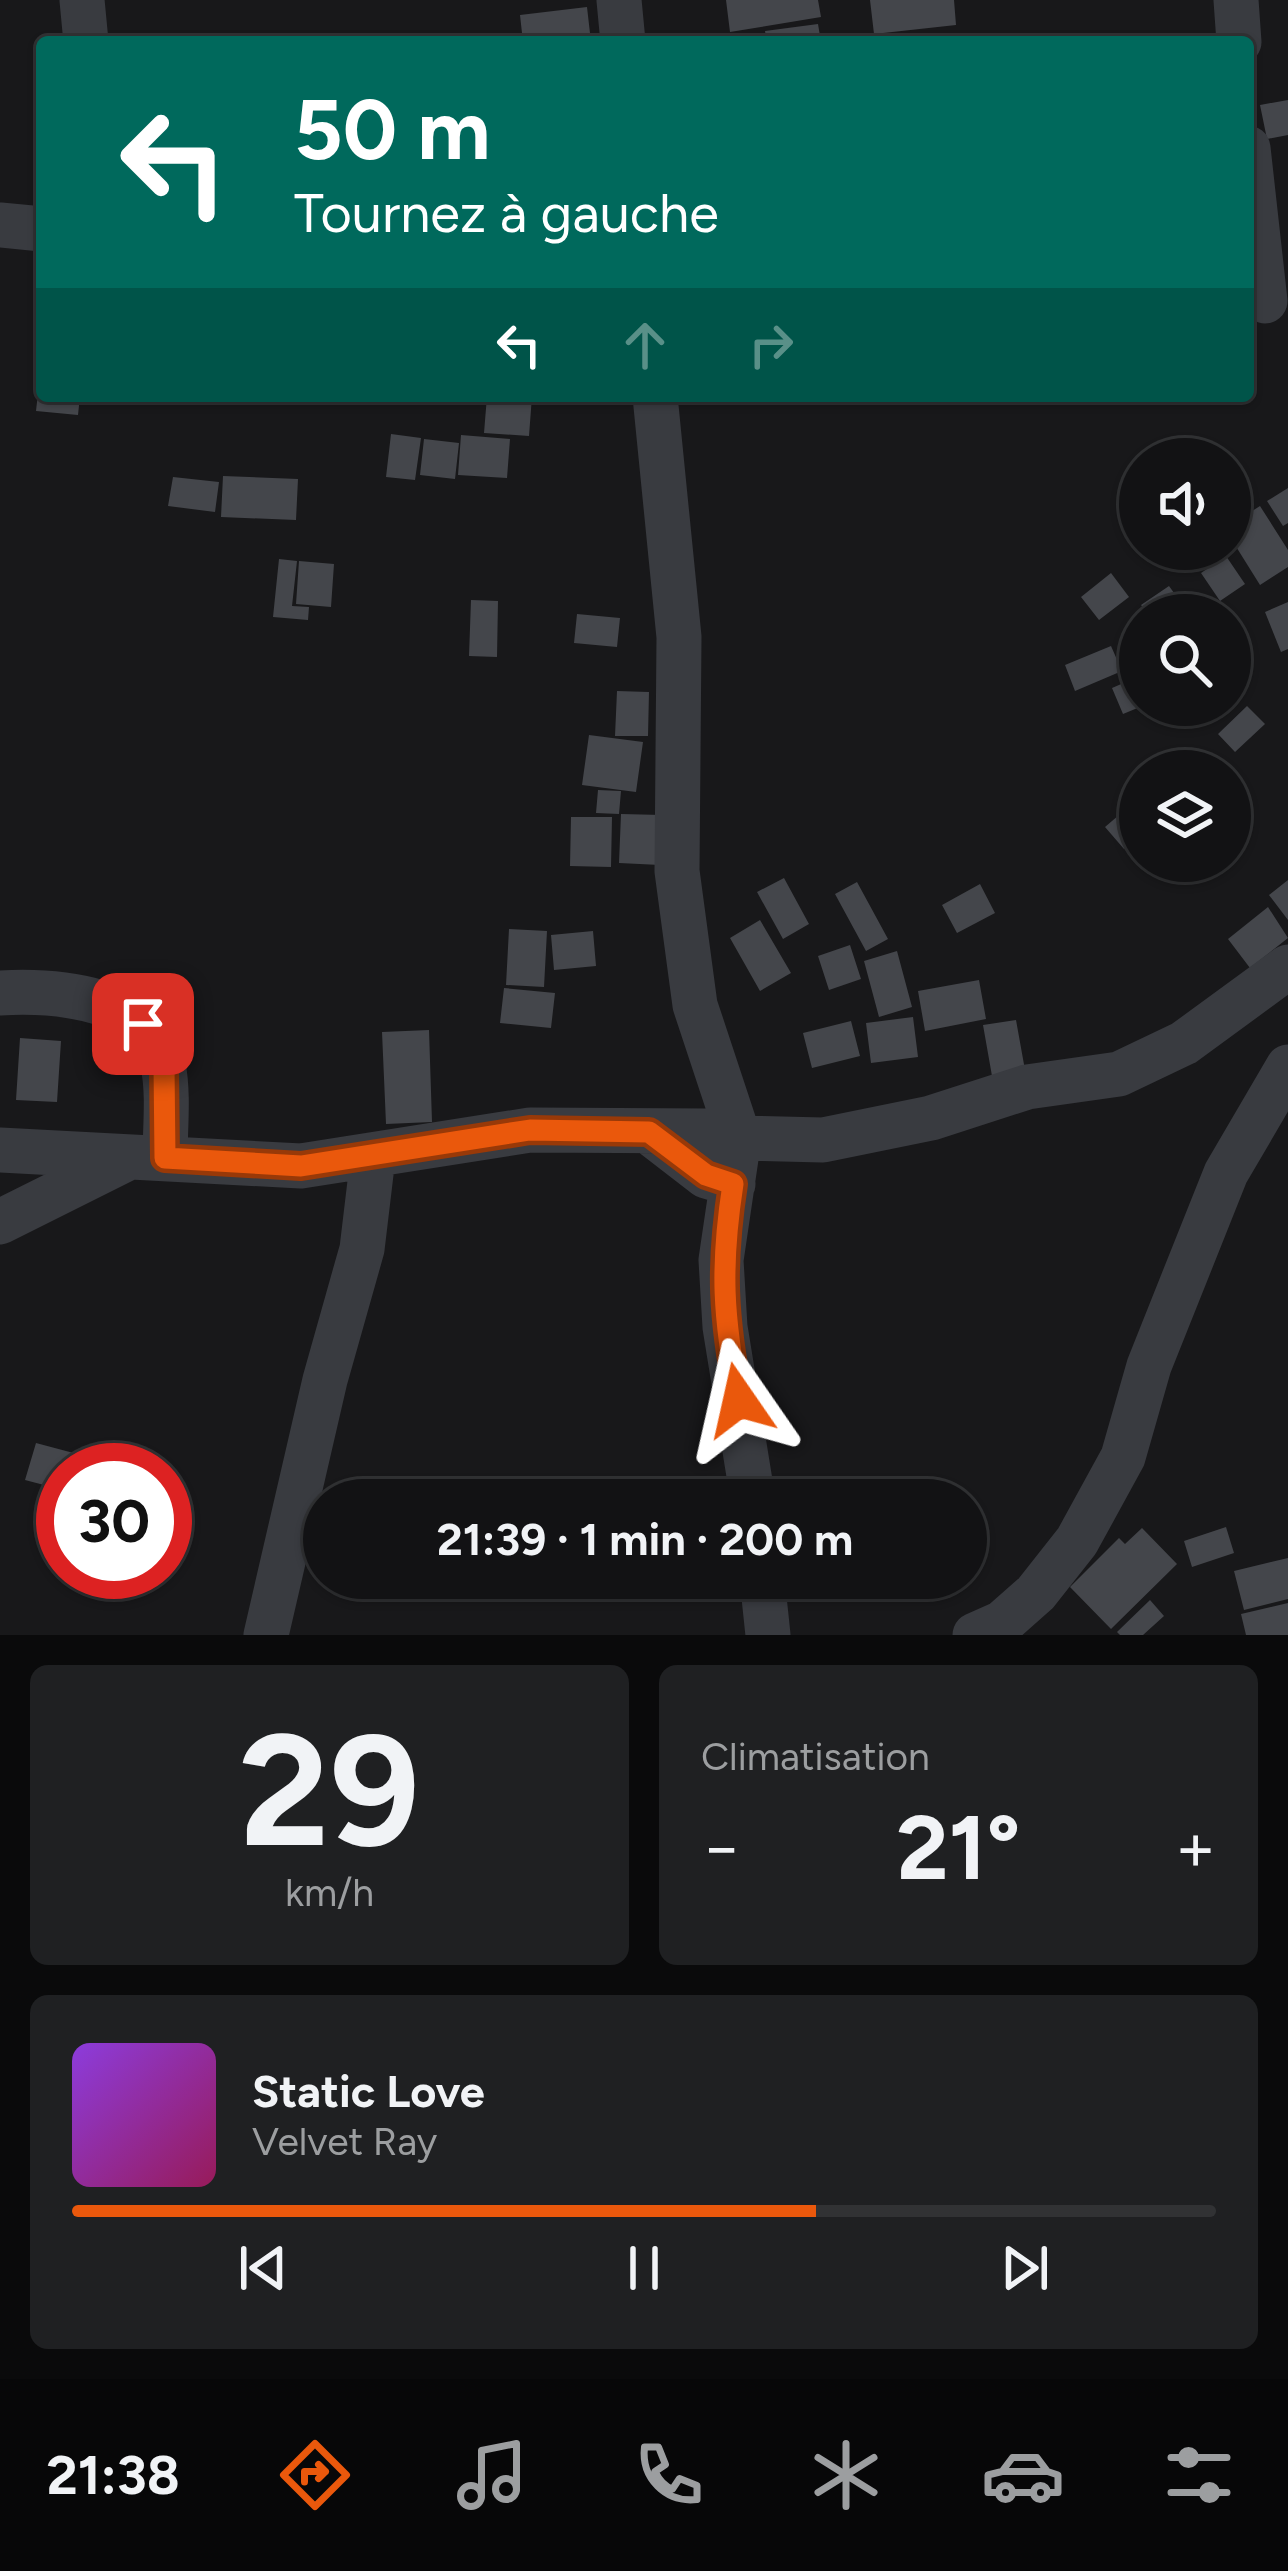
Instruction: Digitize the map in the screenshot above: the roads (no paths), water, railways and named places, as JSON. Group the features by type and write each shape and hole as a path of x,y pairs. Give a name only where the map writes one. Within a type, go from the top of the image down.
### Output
{"street":[{"path":"82,0 85,36"},
{"path":"619,0 622,36"},
{"path":"1236,0 1239,36"},
{"path":"1254,196 1267,301"},
{"path":"0,225 36,228"},
{"path":"656,402 680,637 677,871 694,1004 739,1138 721,1260 724,1327 749,1479"},
{"path":"0,1150 301,1166 530,1130 706,1130 739,1138 823,1139 931,1118 1027,1087 1119,1074 1184,1043 1288,967"},
{"path":"0,993 84,999 125,1012 143,1024 164,1066 148,1157"},
{"path":"994,1631 1036,1593 1077,1541 1123,1457 1149,1366 1226,1173 1288,1067"},
{"path":"649,1132 706,1175 733,1184"},
{"path":"7,1209 148,1157"},
{"path":"266,1635 325,1379 362,1249 374,1157"},
{"path":"764,1599 768,1635"}]}
